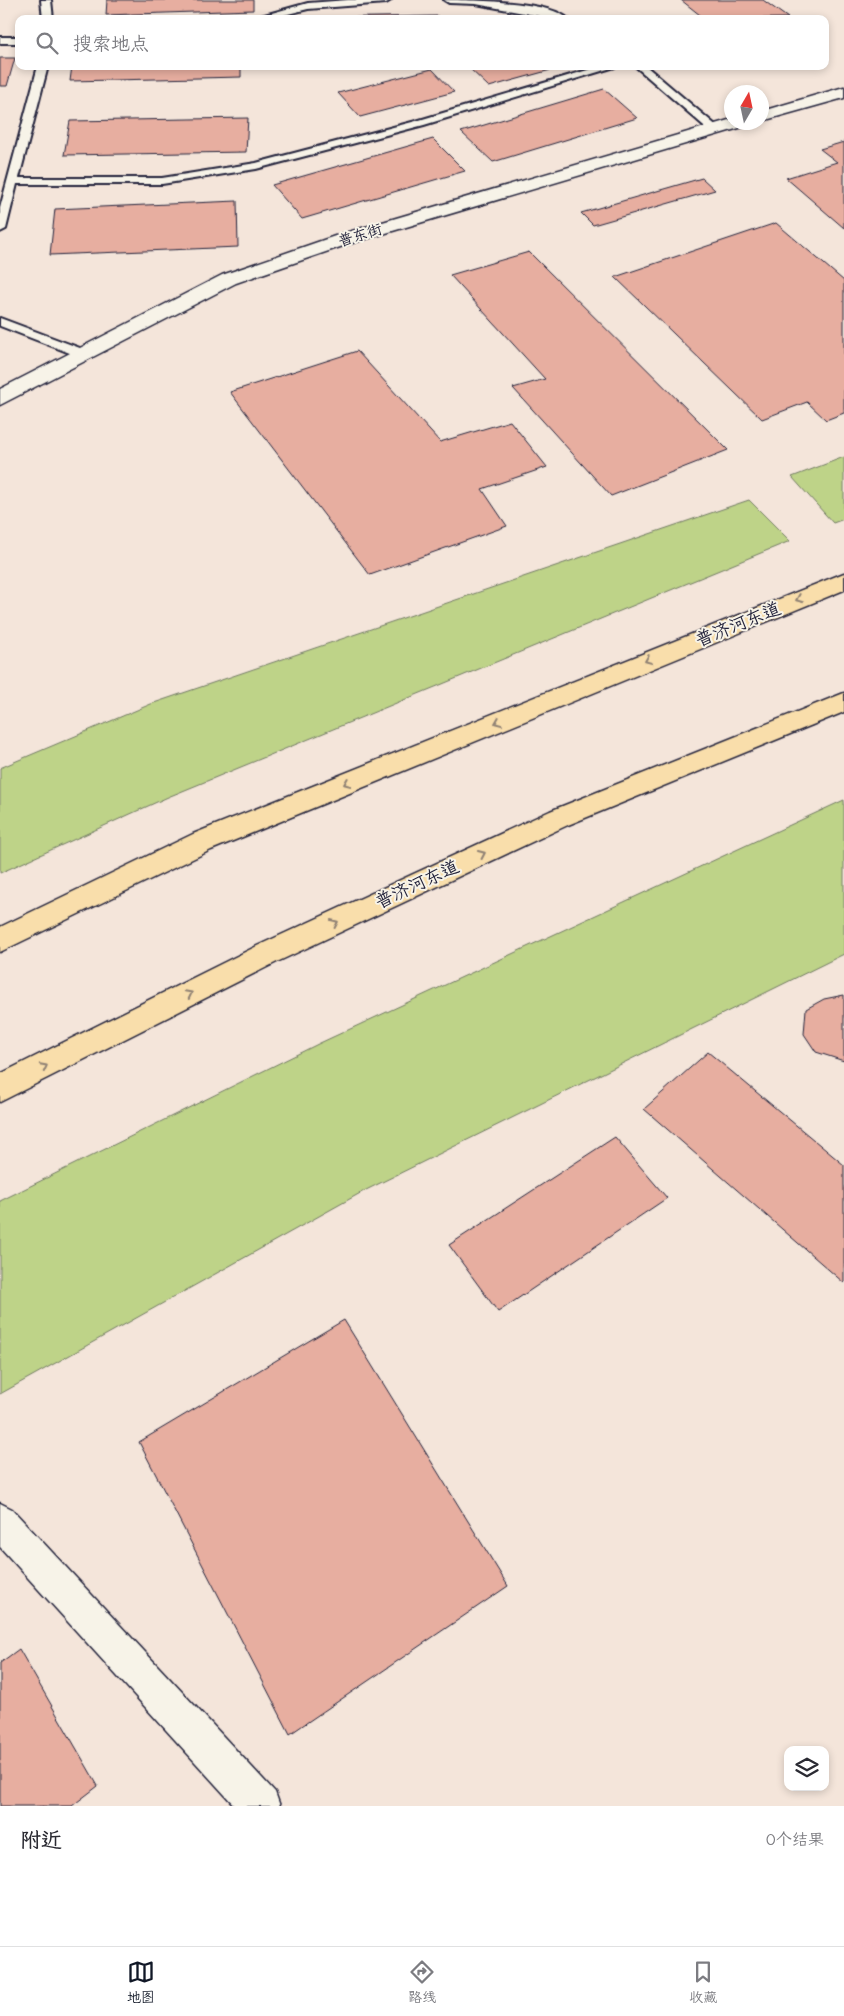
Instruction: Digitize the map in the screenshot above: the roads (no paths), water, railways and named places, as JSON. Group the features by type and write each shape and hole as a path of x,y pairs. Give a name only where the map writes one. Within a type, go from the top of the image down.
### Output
{"main road":[{"name":"普济河东道","path":"0,940 202,842 844,581"},
{"name":"普济河东道","path":"0,1089 268,954 550,822 844,702"}],"street":[{"path":"769,114 844,92"},
{"name":"普东街","path":"0,398 239,276 342,240 724,127"},
{"path":"0,1521 261,1806"}],"lane":[{"path":"46,0 48,15"},
{"path":"271,15 308,6 386,0"},
{"path":"449,0 476,2 552,15"},
{"path":"0,40 15,40"},
{"path":"0,229 42,70"},
{"path":"12,181 162,181 256,166 420,124 600,70"},
{"path":"645,70 715,130"},
{"path":"0,322 84,354"}]}
